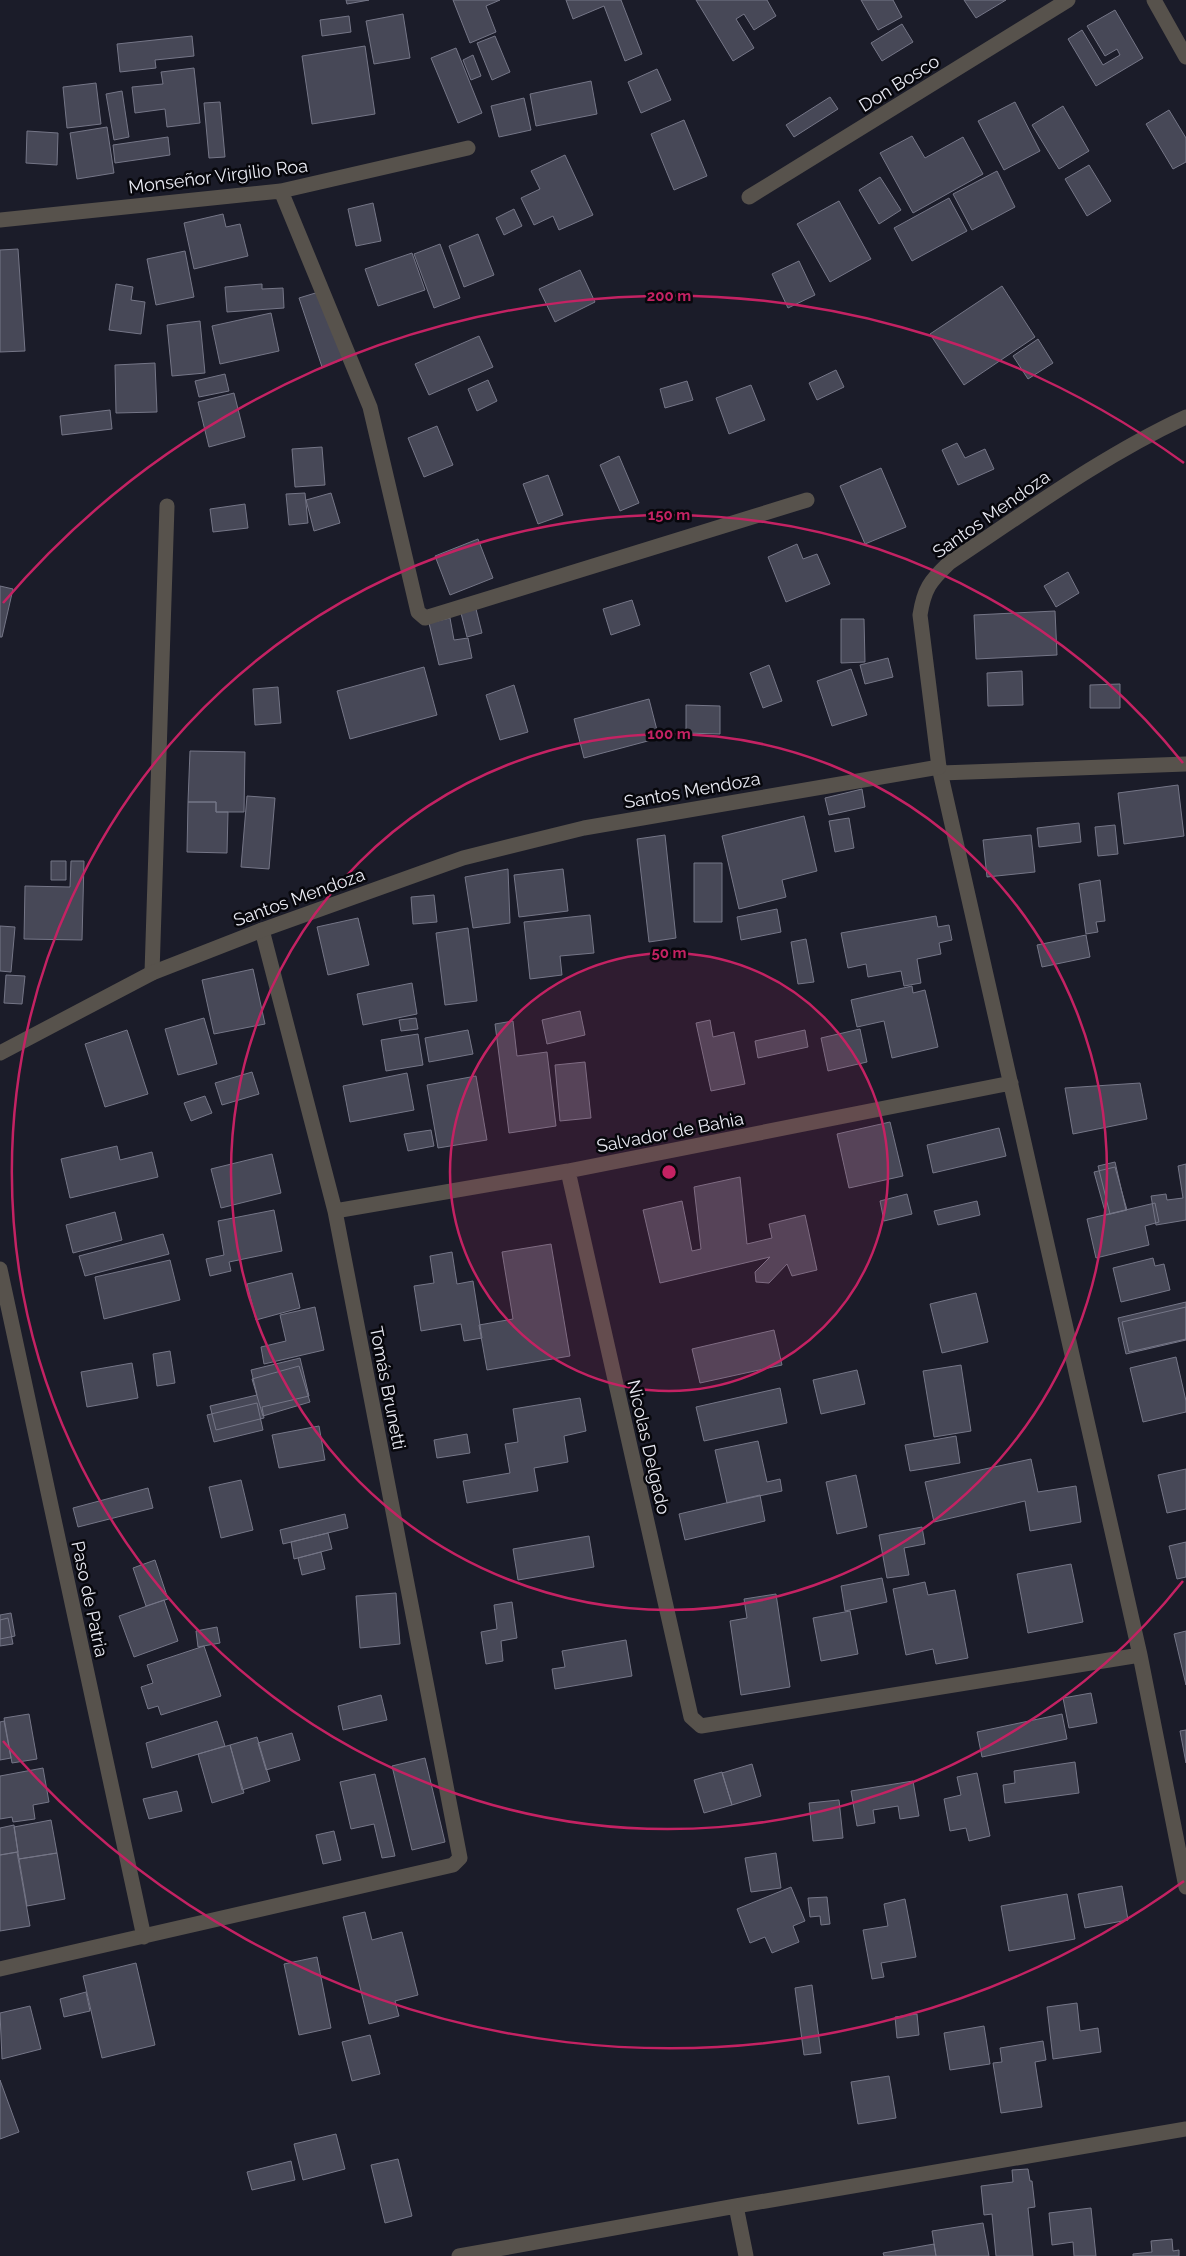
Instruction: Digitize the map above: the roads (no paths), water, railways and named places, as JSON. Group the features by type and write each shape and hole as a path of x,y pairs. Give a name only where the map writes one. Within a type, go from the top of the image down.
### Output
{"street":[{"name":"Don Bosco","path":"749,197 1068,0"},
{"path":"1154,0 1186,57"},
{"name":"Monseñor Virgilio Roa","path":"0,220 281,190 468,148"},
{"path":"281,190 370,408 418,612 421,616 425,618 807,500"},
{"name":"Santos Mendoza","path":"0,1053 152,973 262,930 463,858 584,828 940,770 920,615 924,593 934,578 949,563 1095,466 1186,416"},
{"path":"152,973 167,506"},
{"path":"1186,764 940,770 1140,1655 1182,1850 1186,1887"},
{"name":"Tomás Brunetti","path":"144,1937 453,1865 460,1858 335,1211 262,930"},
{"name":"Salvador de Bahia","path":"335,1211 568,1171 1010,1083"},
{"name":"Nicolas Delgado","path":"568,1171 690,1717 701,1726 1140,1655"},
{"name":"Paso de Patria","path":"0,1269 144,1937"},
{"path":"0,1968 144,1937"},
{"path":"460,2256 736,2206 1186,2130"},
{"path":"736,2206 746,2256"}]}
